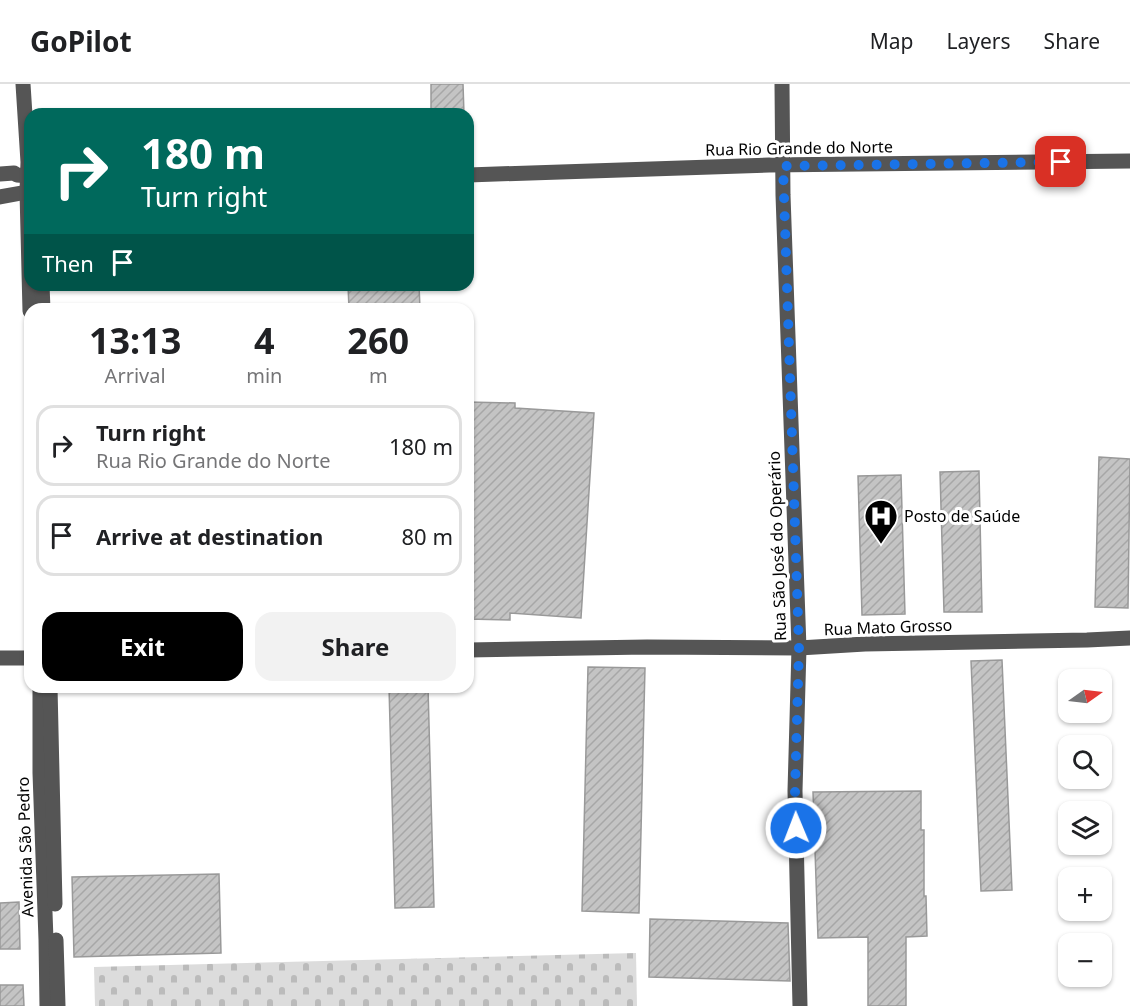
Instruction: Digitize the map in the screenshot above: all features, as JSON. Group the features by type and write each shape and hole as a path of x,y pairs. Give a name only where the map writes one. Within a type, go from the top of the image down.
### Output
{"street":[{"path":"23,84 25,108"},
{"name":"Rua São José do Operário","path":"782,84 799,648 795,791 800,1006"},
{"name":"Rua Rio Grande do Norte","path":"474,182 784,170 1130,163"},
{"name":"Rua Rio Grande do Norte","path":"474,175 769,165 784,170"},
{"path":"0,174 14,173 24,176"},
{"path":"0,197 24,193"},
{"name":"Rua Mato Grosso","path":"474,650 647,647 799,648 865,644 1130,638"},
{"path":"0,658 24,658"},
{"name":"Avenida São Pedro","path":"40,693 47,1006"},
{"name":"Avenida São Pedro","path":"50,693 58,1006"}],"green space":[{"path":"636,953 637,1006 95,1006 94,967"}],"building":[{"path":"431,84 463,84 464,108 431,108"},
{"path":"348,291 419,291 420,303 349,303"},
{"path":"474,402 515,403 515,408 594,413 581,618 510,613 510,620 474,619"},
{"path":"1099,457 1130,459 1128,608 1095,607"},
{"path":"979,471 982,612 944,612 940,472"},
{"name":"Posto de Saúde","path":"901,475 905,614 862,615 858,476"},
{"path":"1002,660 1012,890 981,891 971,661"},
{"path":"588,667 645,668 639,913 582,911"},
{"path":"389,693 428,693 434,907 395,908"},
{"path":"921,791 927,936 906,937 906,1006 868,1006 868,937 818,938 813,792"},
{"path":"219,874 221,953 74,957 72,877"},
{"path":"19,902 20,949 0,949 0,903"},
{"path":"650,919 788,923 790,981 649,977"},
{"path":"0,985 23,985 24,1006 0,1006"}],"place":[{"name":"Posto de Saúde","path":"881,545"}],"route":[{"path":"796,828 799,648 783,166 1061,162"}]}
